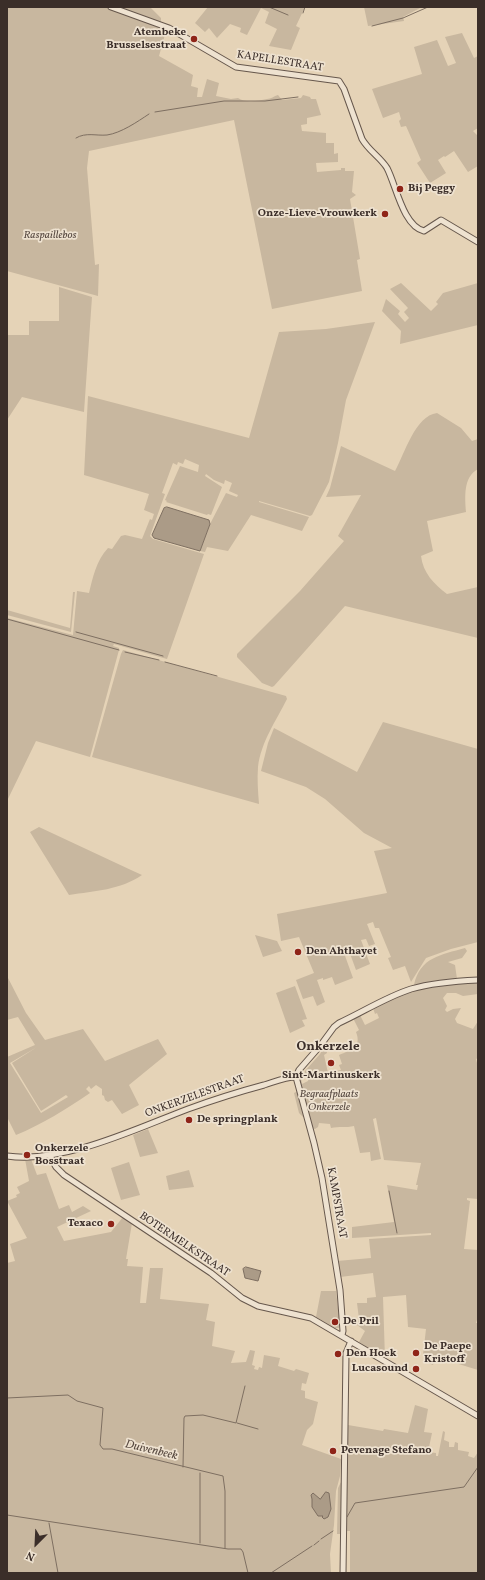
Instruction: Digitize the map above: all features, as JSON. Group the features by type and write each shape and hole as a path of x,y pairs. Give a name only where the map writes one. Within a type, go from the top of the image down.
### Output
{"street":[{"name":"KAPELLESTRAAT","path":"111,7 169,28 236,67 339,81 344,89 362,139 366,146 387,168 410,221 417,228 424,231 442,220 478,242"},
{"path":"296,1076 299,1070 320,1046 334,1026 339,1023 390,997 411,989 424,986 478,980"},
{"name":"ONKERZELESTRAAT","path":"7,1156 50,1156 116,1137 246,1088 296,1076"},
{"name":"KAMPSTRAAT","path":"296,1076 322,1178 340,1290 343,1329 342,1335"},
{"name":"BOTERMELKSTRAAT","path":"50,1156 56,1167 64,1175 211,1273 242,1298 258,1306 312,1318 478,1416"},
{"path":"343,1573 346,1353 352,1341"}],"green space":[{"name":"Raspaillebos","path":"7,7 106,7 147,22 166,31 159,56 193,75 191,86 198,88 197,97 202,97 207,79 219,83 216,96 231,99 238,98 244,101 256,101 270,99 278,95 282,100 301,98 303,95 310,97 311,99 316,99 321,115 307,118 307,124 301,125 302,131 326,133 326,143 334,143 334,154 338,153 338,162 316,163 317,172 341,170 341,168 345,168 345,171 354,171 352,192 356,195 350,199 360,259 357,260 362,291 272,309 234,120 89,151 87,168 95,265 99,264 98,296 7,271"},
{"path":"117,7 150,7 161,18 161,23"},
{"path":"208,7 305,7 296,26 300,28 291,50 269,46 277,29 265,23 269,12 261,8 247,35 240,32 241,28 230,24 217,38 209,28 205,32 195,23"},
{"path":"364,7 422,7 403,17 404,21 368,26"},
{"path":"462,33 474,58 478,56 478,128 473,131 478,136 478,166 468,172 454,151 438,160 446,173 430,183 417,163 421,160 406,126 401,127 399,112 383,118 372,89 422,74 414,47 437,40 448,66 456,63 445,37"},
{"path":"401,283 431,311 438,304 436,302 443,293 478,283 478,325 400,344 401,331 382,311 386,299 400,311 398,314 405,322 409,318 404,312 408,308 390,289"},
{"path":"59,287 92,297 84,412 22,397 7,420 7,335 29,335 29,321 59,321"},
{"path":"375,322 346,400 329,482 312,515 310,516 259,501 309,517 302,531 251,515 228,551 207,547 205,552 200,551 210,524 226,493 237,497 238,495 229,491 232,483 225,480 224,484 214,480 206,474 205,476 222,487 211,515 166,502 167,501 165,500 180,466 198,472 199,465 185,459 183,464 178,462 177,465 173,463 162,493 165,494 150,536 153,539 204,554 167,659 114,644 113,646 119,648 119,650 90,757 36,741 7,801 7,618 73,635 77,591 89,593 98,564 108,548 112,549 121,536 125,535 142,539 150,519 152,520 154,514 144,510 149,494 84,475 88,396 249,438 279,332 326,329"},
{"path":"437,413 461,428 472,441 478,439 478,469 473,473 467,482 465,494 466,512 427,521 433,551 421,556 422,562 430,578 447,594 478,587 478,638 345,606 274,686 272,687 262,683 237,657 237,654 300,591 344,541 338,536 361,495 326,497 330,488 341,446 395,471 417,428 429,416"},
{"path":"73,592 75,592 71,632 7,615 7,610 70,628"},
{"path":"123,650 286,696 287,699 262,749 258,767 259,804 92,757"},
{"path":"383,722 478,749 478,942 451,949 426,958 411,982 405,966 393,970 388,958 391,957 379,928 375,928 373,922 367,924 375,944 369,946 366,939 361,940 370,964 356,970 349,951 344,953 353,978 335,985 332,977 317,980 325,1002 317,1006 313,996 303,999 296,980 314,973 299,937 281,941 277,914 387,893 374,851 392,848 364,833 325,799 306,787 261,771 268,743 274,728 357,772"},
{"path":"39,827 142,875 116,887 69,895 30,832"},
{"path":"255,935 277,941 282,951 263,957"},
{"path":"465,948 467,951 462,958 448,962 455,965 457,979 433,981 414,985 421,968 426,963 440,955"},
{"path":"7,976 26,1013 45,1040 83,1029 105,1061 158,1039 167,1054 129,1085 139,1105 122,1114 112,1100 108,1102 105,1100 104,1096 102,1095 102,1089 96,1085 91,1089 89,1086 86,1089 90,1093 82,1099 45,1121 16,1135 7,1117 7,1057 35,1045 18,1017 7,1020","holes":["37,1047 12,1063 41,1111 66,1095 68,1097 41,1113 10,1063"]},
{"name":"Begraafplaats Onkerzele","path":"478,982 478,994 463,996 456,993 447,993 443,998 447,1006 445,1010 447,1012 453,1009 461,1008 455,1019 457,1023 473,1029 478,1021 478,1058 476,1059 478,1067 478,1199 467,1198 467,1200 470,1201 464,1249 478,1250 478,1316 476,1323 478,1323 478,1370 436,1357 433,1365 426,1362 428,1357 423,1355 426,1329 408,1327 406,1295 383,1297 385,1359 359,1342 365,1331 357,1325 359,1319 357,1303 367,1303 367,1298 376,1297 373,1273 340,1277 337,1261 371,1258 369,1239 431,1235 431,1233 352,1238 352,1227 394,1222 387,1185 417,1190 418,1185 416,1185 421,1163 384,1160 376,1118 373,1119 381,1159 371,1161 370,1152 360,1153 354,1126 331,1128 330,1124 319,1123 318,1127 315,1129 312,1128 308,1118 303,1117 299,1113 294,1093 298,1091 295,1077 302,1071 302,1084 308,1081 309,1077 304,1073 324,1047 326,1047 327,1053 324,1055 328,1073 341,1070 339,1065 342,1064 339,1055 354,1047 358,1041 356,1032 359,1030 353,1018 360,1015 365,1025 379,1018 377,1013 375,1014 373,1008 405,992 432,986"},
{"path":"295,986 307,1019 302,1020 305,1026 290,1033 276,993"},
{"path":"148,1129 158,1153 140,1157 133,1135"},
{"path":"25,1159 31,1159 37,1175 46,1173 59,1209 69,1205 72,1212 83,1206 91,1211 57,1227 64,1241 111,1232 123,1217 132,1223 126,1259 128,1259 127,1266 143,1267 140,1303 146,1303 150,1268 163,1268 160,1299 209,1304 206,1320 215,1322 212,1346 235,1351 231,1363 246,1362 250,1350 255,1351 252,1365 255,1366 254,1369 258,1370 259,1367 262,1368 264,1355 280,1358 278,1366 294,1371 296,1369 309,1373 306,1384 302,1383 301,1390 305,1391 305,1398 318,1402 313,1424 307,1430 302,1445 341,1459 340,1476 336,1491 334,1525 330,1554 331,1573 7,1573 7,1263 15,1261 10,1244 27,1238 7,1201 17,1197 16,1195 20,1193 17,1187 29,1181"},
{"path":"129,1162 140,1195 121,1200 111,1168"},
{"path":"189,1170 194,1187 169,1190 166,1176"},
{"path":"321,1291 336,1291 340,1325 339,1328 335,1328 316,1317"},
{"path":"415,1405 428,1409 424,1432 432,1433 428,1452 436,1453 436,1456 438,1456 443,1431 445,1432 444,1440 449,1442 449,1447 454,1447 455,1442 458,1443 458,1450 469,1452 468,1456 474,1458 478,1452 478,1573 350,1573 350,1531 343,1531 348,1425 383,1431 384,1429 408,1433"},
{"path":"343,1478 341,1534 337,1534 338,1488"}],"shaded area":[{"path":"167,507 209,520 210,524 200,551 154,538 152,535 164,508"},
{"path":"246,1267 261,1271 258,1281 245,1278 243,1269"},
{"path":"326,1492 329,1493 331,1509 328,1517 324,1519 322,1517 323,1516 318,1516 312,1507 311,1495 313,1493 320,1499"}],"waterway":[{"path":"269,7 288,15"},
{"path":"303,13 305,7"},
{"path":"372,26 403,18 428,7"},
{"path":"155,112 224,101 265,101 298,97"},
{"path":"76,138 87,135 112,134 129,127 149,114"},
{"path":"7,619 119,650"},
{"path":"76,632 163,656"},
{"path":"125,652 159,660"},
{"path":"165,662 217,676"},
{"path":"389,1191 397,1233"},
{"path":"183,1467 185,1416 203,1415 236,1423 245,1386"},
{"name":"Duivenbeek","path":"7,1398 68,1395 77,1401 103,1408 100,1445 103,1449 112,1449 223,1476 225,1491 225,1548"},
{"path":"237,1423 258,1429"},
{"name":"Duivenbeek","path":"347,1517 355,1503 464,1487 478,1467"},
{"path":"200,1473 200,1543"},
{"path":"7,1515 228,1549 241,1549 248,1573"},
{"path":"49,1523 58,1573"},
{"name":"Duivenbeek","path":"321,1539 333,1531"},
{"name":"Duivenbeek","path":"314,1545 319,1541"},
{"name":"Duivenbeek","path":"271,1573 312,1546"}],"place":[{"name":"Atembeke Brusselsestraat","path":"194,39"},
{"name":"Bij Peggy","path":"400,189"},
{"name":"Onze-Lieve-Vrouwkerk","path":"385,214"},
{"name":"Den Ahthayet","path":"298,952"},
{"name":"Sint-Martinuskerk","path":"331,1063"},
{"name":"De springplank","path":"189,1120"},
{"name":"Onkerzele Bosstraat","path":"27,1155"},
{"name":"Texaco","path":"111,1224"},
{"name":"De Pril","path":"335,1322"},
{"name":"De Paepe Kristoff","path":"416,1353"},
{"name":"Den Hoek","path":"338,1354"},
{"name":"Lucasound","path":"416,1369"},
{"name":"Pevenage Stefano","path":"333,1451"}],"district":[{"name":"Onkerzele","path":"328,1048"}]}
